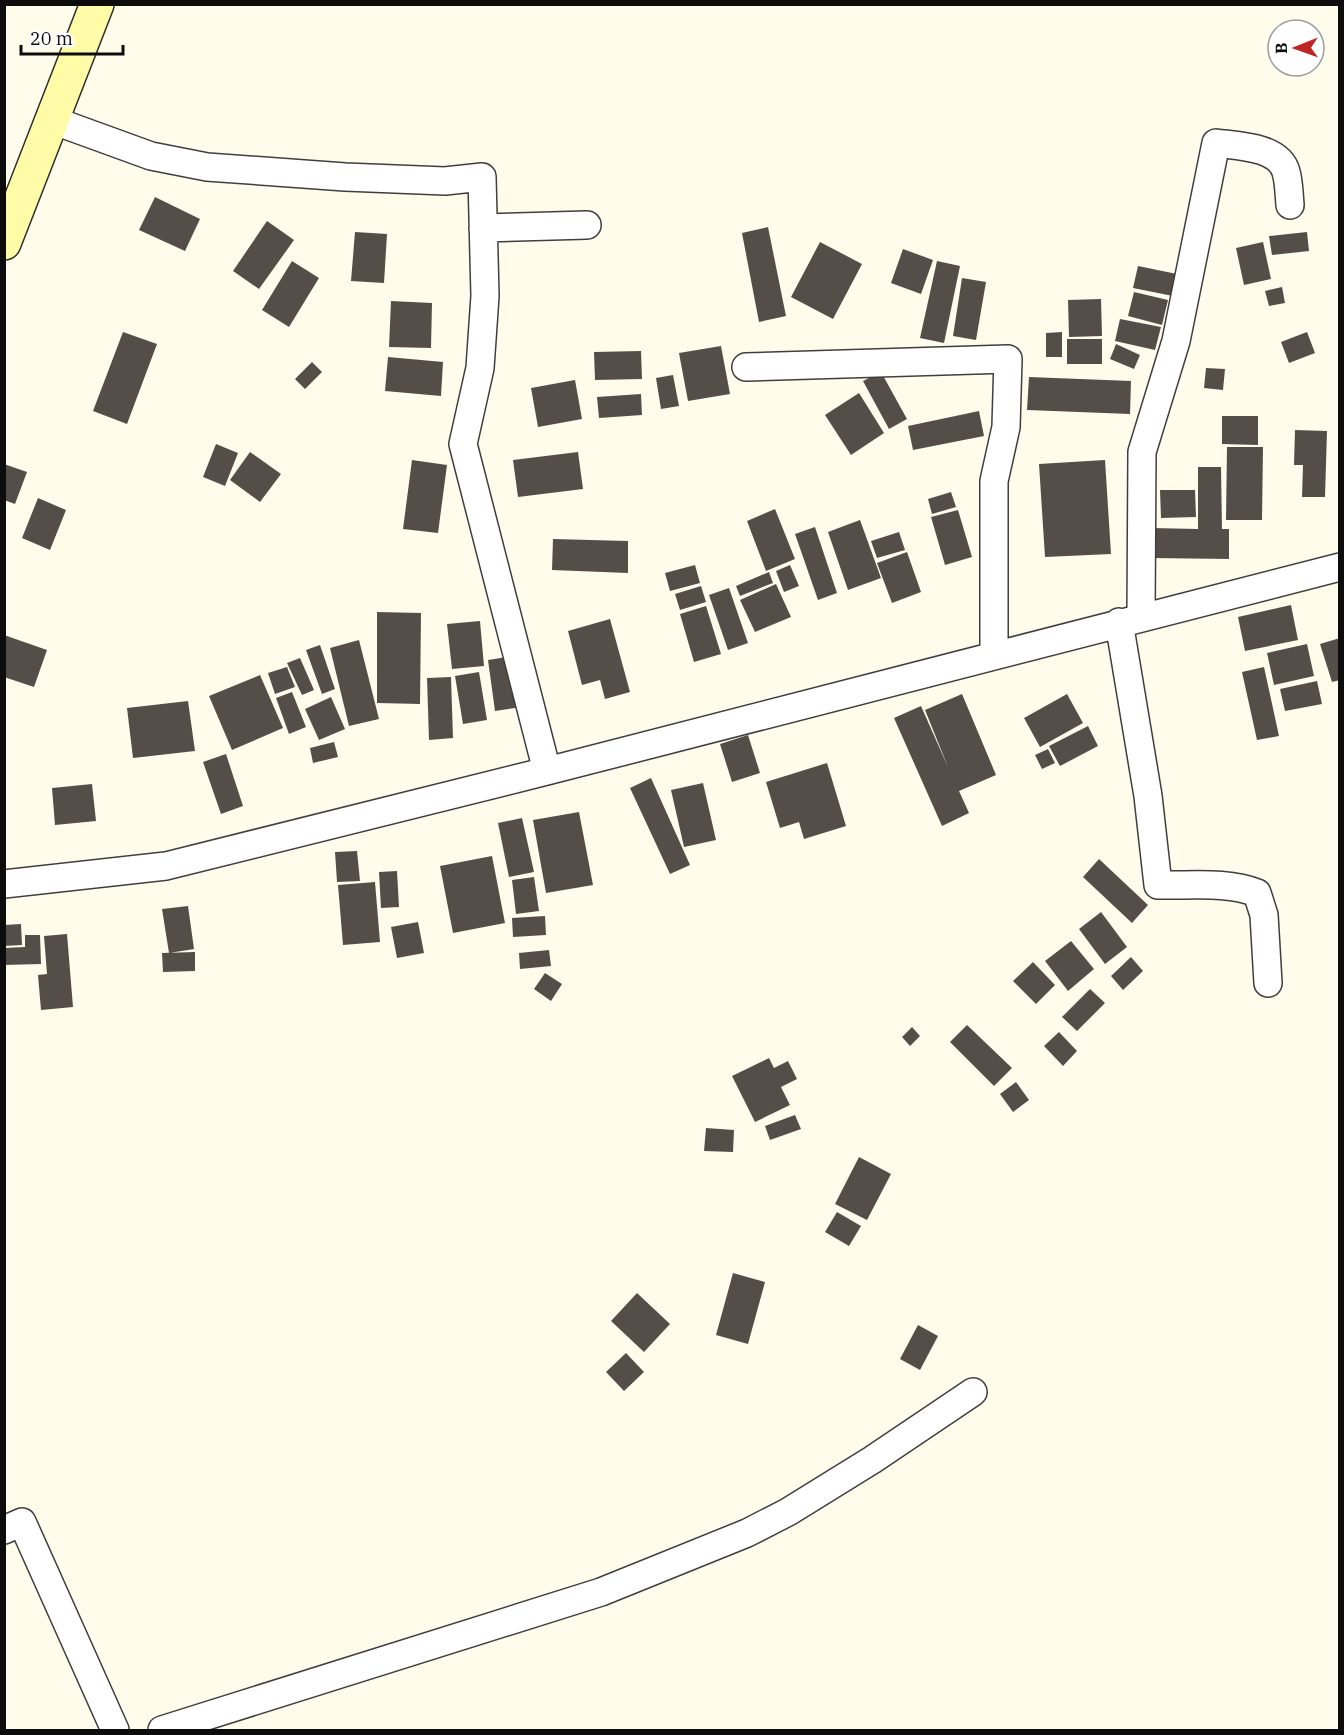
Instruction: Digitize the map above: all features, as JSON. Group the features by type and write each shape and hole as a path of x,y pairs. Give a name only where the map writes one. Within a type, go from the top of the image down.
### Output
{"main road":[{"path":"4,243 97,4"}],"street":[{"path":"56,108 151,156 207,167 356,178 445,180 482,177 485,296 480,368 463,444 547,771"},
{"path":"1268,983 1264,915 1257,893 1245,888 1223,886 1158,885 1130,619 1143,452 1157,397 1176,341 1216,143 1259,150 1275,157 1286,170 1290,205"},
{"path":"483,228 588,225"},
{"path":"746,367 1008,359 1006,427 994,481 994,655"},
{"path":"4,884 166,866 547,771 1130,619 1340,567"},
{"path":"162,1731 601,1593 747,1533 863,1466 973,1392"},
{"path":"4,1530 22,1522 115,1731"}],"building":[{"path":"155,197 200,219 185,251 139,230"},
{"path":"267,221 294,240 259,289 233,271"},
{"path":"768,227 786,316 759,322 742,233"},
{"path":"355,232 387,234 384,283 351,281"},
{"path":"1307,232 1309,251 1272,255 1269,236"},
{"path":"820,242 862,264 833,319 791,297"},
{"path":"1263,242 1271,279 1244,285 1236,248"},
{"path":"903,249 933,260 921,294 891,283"},
{"path":"292,261 319,278 289,327 262,310"},
{"path":"937,261 960,266 944,343 920,338"},
{"path":"1138,266 1177,274 1173,296 1133,288"},
{"path":"962,278 986,282 976,340 953,336"},
{"path":"1282,287 1285,303 1269,306 1265,291"},
{"path":"1134,292 1168,300 1162,325 1128,316"},
{"path":"1101,299 1102,336 1069,337 1068,300"},
{"path":"391,301 432,303 431,348 389,347"},
{"path":"1120,319 1161,327 1155,350 1115,341"},
{"path":"123,332 157,344 127,424 93,411"},
{"path":"1062,332 1062,357 1046,357 1046,333"},
{"path":"1307,332 1315,353 1289,363 1281,342"},
{"path":"1067,339 1102,339 1102,364 1067,364"},
{"path":"1116,344 1140,355 1134,369 1110,359"},
{"path":"721,346 730,394 688,401 679,353"},
{"path":"641,351 642,379 595,380 594,352"},
{"path":"388,357 443,362 441,396 385,391"},
{"path":"312,362 322,372 305,389 295,379"},
{"path":"1206,368 1225,369 1223,390 1204,388"},
{"path":"881,372 907,419 889,429 863,381"},
{"path":"673,375 679,406 661,409 656,378"},
{"path":"1029,377 1131,381 1130,414 1027,410"},
{"path":"575,380 582,419 538,427 531,388"},
{"path":"859,393 884,433 851,455 825,415"},
{"path":"641,394 642,415 599,418 597,397"},
{"path":"979,411 984,436 913,450 908,426"},
{"path":"1222,416 1258,416 1258,445 1222,444"},
{"path":"1295,430 1327,431 1325,497 1302,497 1303,465 1294,465"},
{"path":"216,444 238,453 225,486 203,477"},
{"path":"1227,447 1263,447 1262,520 1226,520"},
{"path":"250,452 281,474 260,502 230,480"},
{"path":"578,452 583,489 518,497 513,460"},
{"path":"412,460 447,465 438,533 403,529"},
{"path":"1105,460 1111,554 1045,557 1039,464"},
{"path":"4,464 27,472 15,504 4,500"},
{"path":"1198,467 1221,467 1222,529 1229,529 1229,559 1151,558 1151,528 1198,529"},
{"path":"1160,490 1195,490 1196,517 1161,518"},
{"path":"951,492 956,507 932,514 928,499"},
{"path":"38,498 66,510 50,550 22,538"},
{"path":"775,509 795,559 766,571 747,521"},
{"path":"958,510 972,557 945,565 931,517"},
{"path":"860,520 881,578 848,590 828,532"},
{"path":"815,527 837,593 818,600 795,534"},
{"path":"899,532 905,550 877,558 871,541"},
{"path":"553,539 628,541 628,573 552,570"},
{"path":"907,552 921,592 892,603 877,563"},
{"path":"695,565 700,583 670,591 665,573"},
{"path":"790,565 799,586 784,592 776,571"},
{"path":"769,572 773,583 740,596 736,586"},
{"path":"776,584 791,617 755,632 740,600"},
{"path":"701,586 706,602 680,610 675,594"},
{"path":"729,588 748,643 728,650 709,595"},
{"path":"1291,605 1298,640 1245,651 1238,617"},
{"path":"706,606 721,654 694,662 680,614"},
{"path":"377,612 421,613 420,704 377,703"},
{"path":"610,619 630,692 605,699 600,680 582,685 568,631"},
{"path":"480,621 484,666 452,669 447,624"},
{"path":"4,635 47,650 34,687 4,677"},
{"path":"1340,638 1340,680 1332,682 1320,644"},
{"path":"359,640 379,719 349,726 330,648"},
{"path":"1307,644 1314,676 1274,685 1267,653"},
{"path":"320,645 335,689 322,694 306,650"},
{"path":"514,656 522,707 495,711 488,660"},
{"path":"300,658 314,690 302,695 287,663"},
{"path":"287,667 295,687 275,694 268,673"},
{"path":"1264,667 1279,736 1257,740 1242,672"},
{"path":"479,672 487,720 463,724 455,676"},
{"path":"260,675 283,728 232,750 209,696"},
{"path":"451,677 453,738 429,740 427,678"},
{"path":"1317,681 1322,704 1285,711 1280,689"},
{"path":"292,692 306,727 289,734 276,698"},
{"path":"962,694 996,775 959,791 969,813 942,826 894,718 921,706 948,767 925,710"},
{"path":"1067,694 1083,723 1040,747 1024,718"},
{"path":"331,697 345,729 319,740 305,709"},
{"path":"188,701 195,751 133,758 127,708"},
{"path":"1088,726 1098,746 1060,766 1049,746"},
{"path":"748,735 760,773 732,782 720,744"},
{"path":"334,742 338,757 313,763 310,748"},
{"path":"1048,749 1055,763 1042,769 1035,755"},
{"path":"226,754 243,806 221,814 203,762"},
{"path":"827,763 846,826 804,839 799,822 780,828 766,782"},
{"path":"651,778 690,865 670,874 630,788"},
{"path":"703,783 716,840 684,847 671,790"},
{"path":"92,784 96,821 55,825 52,788"},
{"path":"579,812 593,885 546,893 533,820"},
{"path":"522,818 534,872 509,877 498,823"},
{"path":"357,851 360,881 337,882 335,852"},
{"path":"492,856 505,923 453,933 440,866"},
{"path":"1099,859 1148,905 1132,923 1083,877"},
{"path":"397,871 399,907 381,908 379,872"},
{"path":"534,877 539,911 516,914 512,880"},
{"path":"375,882 380,942 343,945 338,885"},
{"path":"188,906 194,949 169,953 162,909"},
{"path":"1101,912 1127,947 1105,964 1079,929"},
{"path":"545,916 546,935 513,937 512,918"},
{"path":"418,922 424,953 397,958 391,927"},
{"path":"21,924 22,945 4,946 4,925"},
{"path":"67,934 73,1007 41,1010 38,975 47,974 44,936"},
{"path":"25,935 40,935 41,964 4,965 4,948 25,947"},
{"path":"1071,941 1094,969 1068,991 1045,961"},
{"path":"549,950 551,966 520,969 519,953"},
{"path":"195,952 195,971 163,972 162,953"},
{"path":"1131,957 1143,971 1123,990 1111,976"},
{"path":"1033,962 1055,985 1036,1004 1013,981"},
{"path":"545,973 562,984 551,1001 534,989"},
{"path":"1090,989 1105,1003 1077,1031 1062,1017"},
{"path":"967,1025 1012,1068 994,1086 950,1042"},
{"path":"912,1027 920,1036 910,1046 902,1037"},
{"path":"1059,1032 1077,1051 1063,1066 1044,1046"},
{"path":"769,1058 774,1068 788,1061 797,1079 781,1087 790,1105 755,1122 732,1076"},
{"path":"1016,1082 1029,1100 1013,1112 1000,1094"},
{"path":"795,1115 801,1129 770,1140 765,1126"},
{"path":"706,1128 734,1130 733,1152 704,1151"},
{"path":"859,1157 891,1174 867,1220 835,1204"},
{"path":"837,1212 861,1226 849,1246 825,1232"},
{"path":"733,1273 765,1282 748,1344 716,1335"},
{"path":"637,1293 670,1324 644,1352 611,1321"},
{"path":"918,1325 938,1336 920,1370 900,1359"},
{"path":"626,1353 644,1372 624,1391 606,1372"}]}
